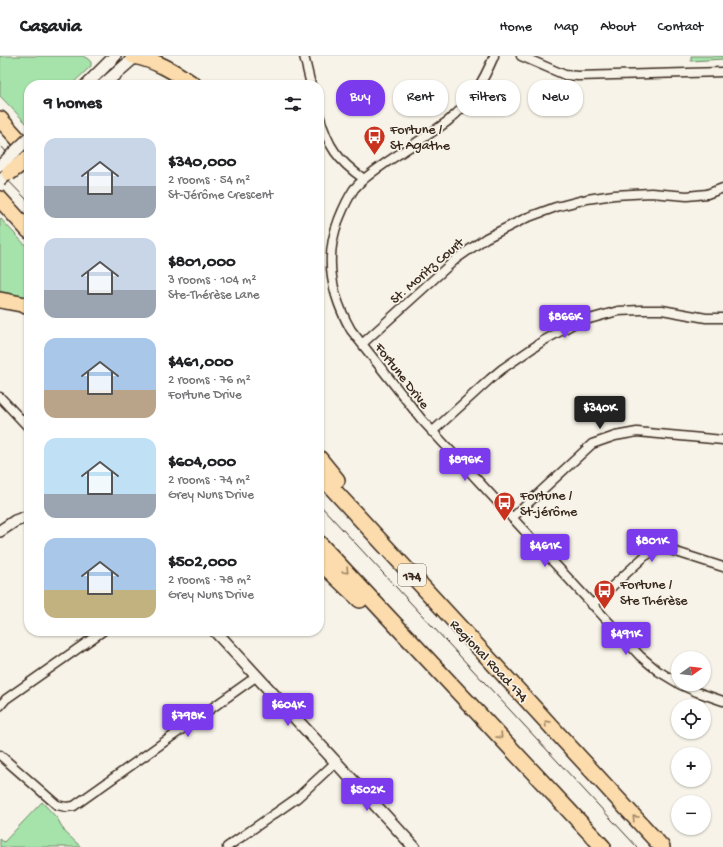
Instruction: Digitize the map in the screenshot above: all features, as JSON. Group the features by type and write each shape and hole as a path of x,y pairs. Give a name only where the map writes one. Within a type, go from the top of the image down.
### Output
{"highway":[{"path":"135,56 167,68 186,80"},
{"path":"0,113 24,137"},
{"path":"0,119 24,146"},
{"path":"3,171 24,160"},
{"path":"0,199 24,225"},
{"path":"0,207 24,231"},
{"path":"0,300 24,305"},
{"path":"324,464 400,557 505,677"},
{"name":"Regional Road 174","path":"324,479 662,847"},
{"path":"324,548 603,847"},
{"path":"324,566 473,708"}],"street":[{"path":"91,80 115,56"},
{"path":"109,80 135,56"},
{"path":"304,56 310,80"},
{"name":"Fortune Drive","path":"494,56 483,81 473,97 460,112 372,172 354,189 342,210 330,250 330,272 334,293 342,315 351,330 432,432 640,656 658,671 671,679"},
{"path":"521,56 565,75 578,76 723,72"},
{"path":"324,129 329,144 343,162 352,171 364,179"},
{"path":"3,171 24,144"},
{"path":"3,171 24,156"},
{"name":"St. Moritz Court","path":"362,344 456,259 486,238 526,218 556,207 600,197 636,193 687,196 707,194 723,188"},
{"path":"432,432 502,369 543,340 575,323 618,311 641,310 662,310 706,318 723,318"},
{"path":"0,397 24,423"},
{"path":"512,518 592,444 602,440 626,433 637,432 723,440"},
{"path":"0,531 15,521 24,518"},
{"path":"592,605 652,551 667,549 723,567"},
{"path":"0,706 6,699 96,636"},
{"path":"220,636 414,847"},
{"path":"0,755 57,805 66,807 74,806 257,676"},
{"name":"Fortune Drive","path":"695,691 723,701"},
{"path":"227,847 297,798 336,762"}],"green space":[{"path":"0,56 83,56 91,62 91,66 76,80 24,80 24,121 0,96"},
{"path":"691,56 723,56 723,59 691,61"},
{"path":"0,218 24,244 24,300 0,294"},
{"path":"42,802 57,818 65,832 81,847 0,847 0,839 4,842"}],"tram line":[{"path":"0,145 24,171"},
{"path":"0,172 24,197"},
{"path":"324,509 637,847"}],"place":[{"name":"Fortune / St Agathe","path":"374,156"},
{"name":"Fortune / St-jérôme","path":"504,522"},
{"name":"Fortune / Ste Thérèse","path":"604,610"}]}
